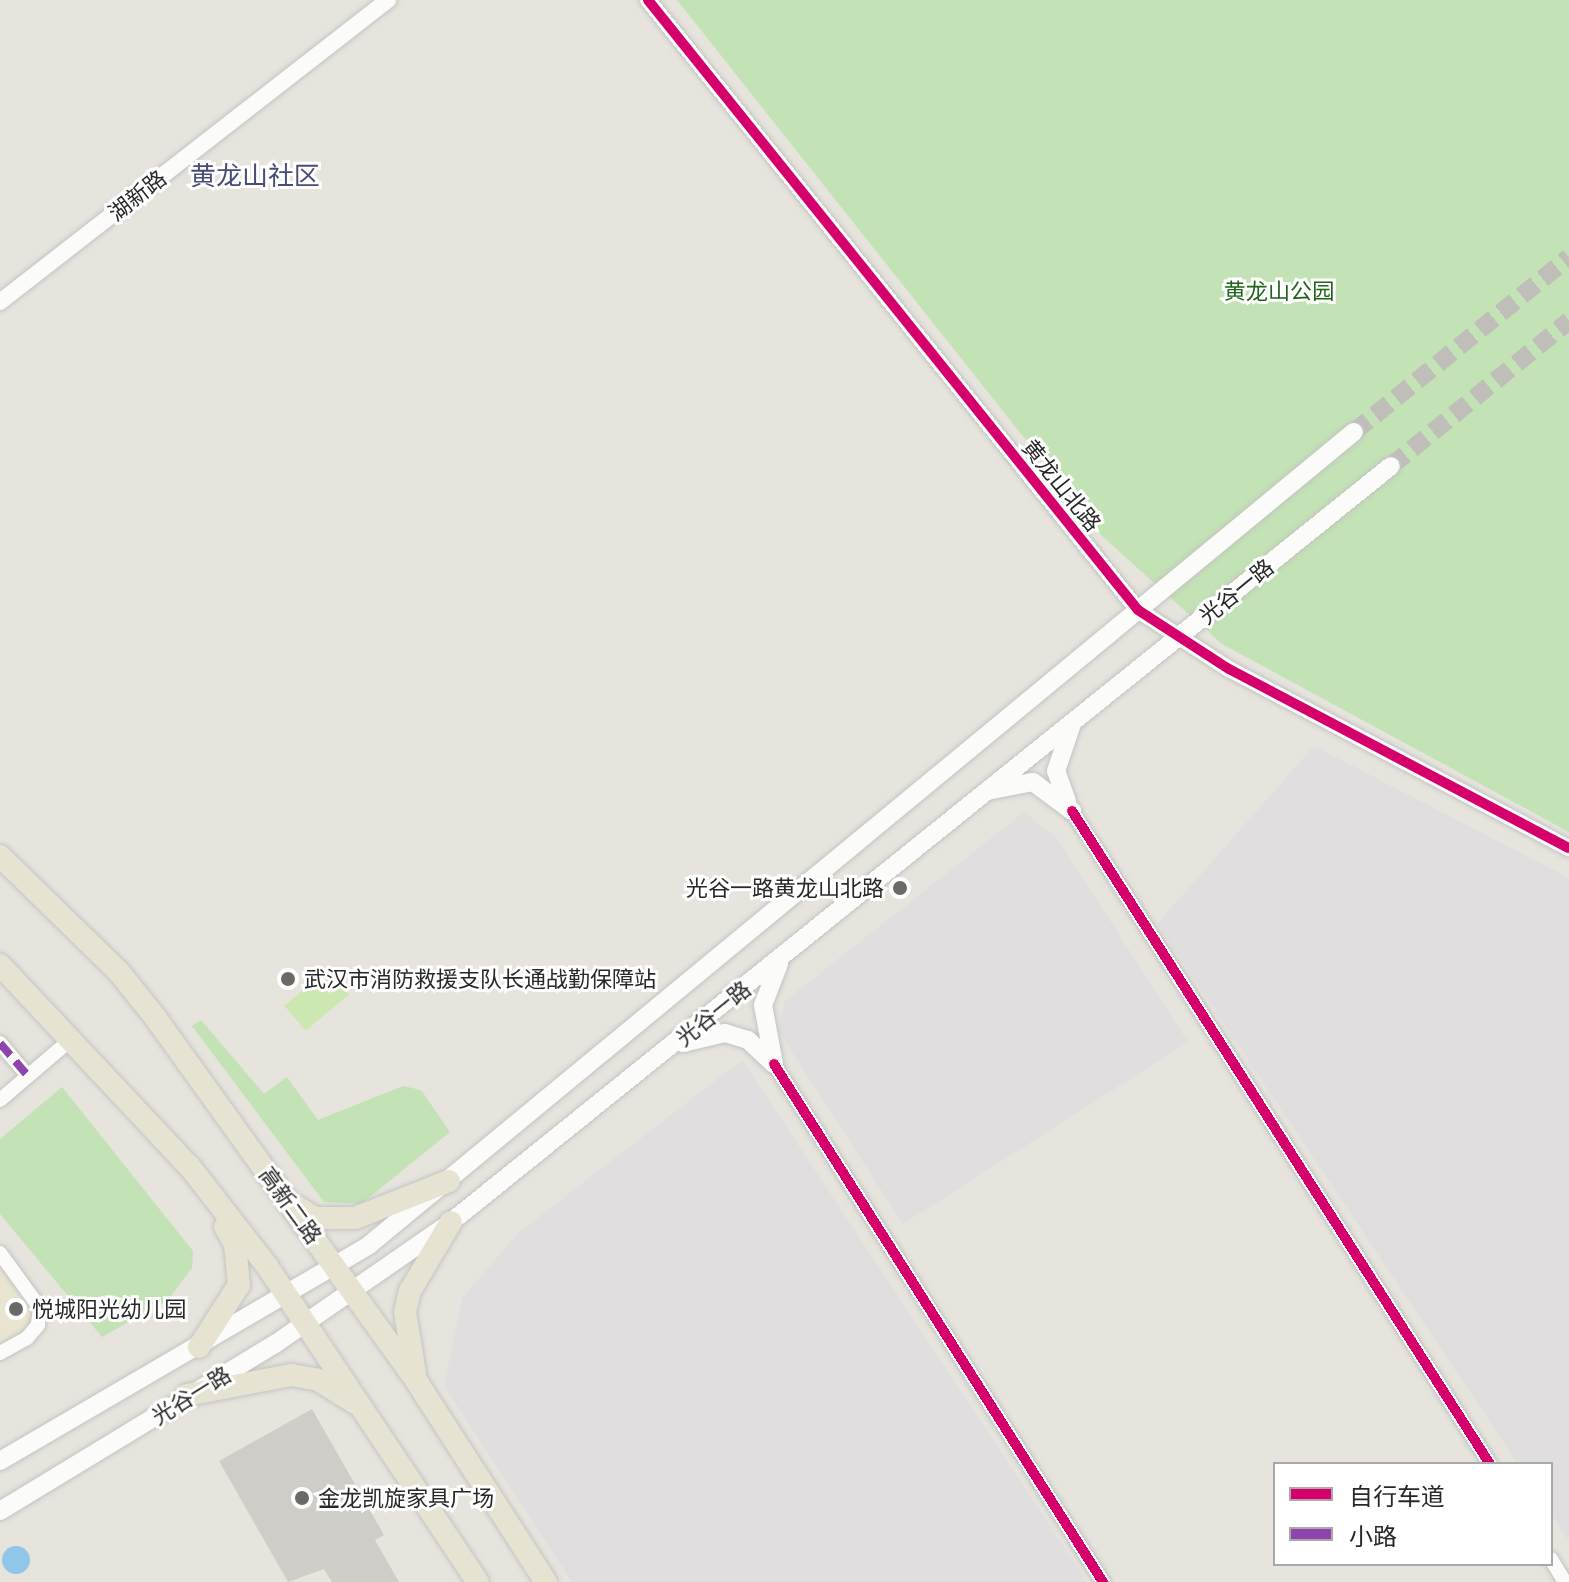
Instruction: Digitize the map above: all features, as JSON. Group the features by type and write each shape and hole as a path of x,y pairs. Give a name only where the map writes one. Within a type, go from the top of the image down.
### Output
{"main road":[{"name":"光谷一路","path":"0,1461 335,1265 449,1181 519,1115 1354,432"},
{"name":"光谷一路","path":"0,1511 308,1323 451,1222 1391,466"},
{"path":"1072,811 1056,771 1076,718"},
{"path":"983,792 1033,782 1072,811"},
{"name":"高新二路","path":"0,856 119,972 354,1292 417,1382 546,1582"},
{"path":"774,1064 763,1005 784,956"},
{"path":"0,965 190,1167 308,1323 478,1582"},
{"path":"666,1051 700,1035 725,1033 748,1040 774,1064"},
{"path":"190,1167 235,1244 240,1274 233,1301 199,1347"},
{"path":"289,1202 315,1218 344,1220 449,1181"},
{"path":"417,1382 405,1312 410,1291 451,1222"},
{"path":"187,1395 291,1375 339,1389 368,1413"}],"street":[{"name":"湖新路","path":"0,302 388,0"},
{"name":"黄龙山北路","path":"648,0 1138,610 1176,639 1569,848"},
{"path":"1072,811 1489,1462"},
{"path":"0,1100 69,1041"},
{"path":"0,1043 28,1076"},
{"path":"774,1064 1103,1582"},
{"path":"0,1253 40,1308 38,1325 27,1338 0,1353"},
{"path":"1553,1562 1565,1582"}],"shaded area":[{"path":"1314,746 1569,878 1569,1541 1553,1517 1553,1462 1517,1462 1157,924"},
{"path":"1024,812 1057,838 1188,1042 903,1224 778,1030 785,1001"},
{"path":"742,1060 1087,1582 572,1582 444,1386 462,1298 518,1233"},
{"name":"悦城阳光幼儿园","path":"0,1265 33,1313 30,1326 0,1347"}],"green space":[{"name":"黄龙山公园","path":"677,0 1569,0 1569,832 1222,644 1102,536"},
{"path":"328,969 349,994 306,1031 284,1006"},
{"path":"201,1020 264,1094 287,1077 318,1120 403,1086 421,1090 450,1132 361,1204 324,1202 192,1026"},
{"path":"62,1087 193,1251 192,1268 168,1300 102,1337 0,1214 0,1139"}],"water":[{"path":"16,1546 26,1550 30,1560 26,1570 16,1574 6,1570 2,1560 6,1550"}],"building":[{"name":"金龙凯旋家具广场","path":"312,1409 384,1535 375,1540 399,1582 332,1582 324,1569 288,1582 219,1461"}],"tunnel":[{"path":"1354,432 1569,257"},
{"path":"1391,466 1569,321"}],"marked path":[{"path":"0,1043 28,1076"}],"cycle path":[{"path":"648,0 1138,610 1229,669 1569,848"},
{"path":"1072,811 1489,1462"},
{"path":"774,1064 1103,1582"}],"place":[{"name":"光谷一路黄龙山北路","path":"900,888"},
{"name":"武汉市消防救援支队长通战勤保障站","path":"288,979"},
{"name":"悦城阳光幼儿园","path":"16,1309"},
{"name":"金龙凯旋家具广场","path":"302,1498"}],"district":[{"name":"黄龙山社区","path":"255,175"}]}
